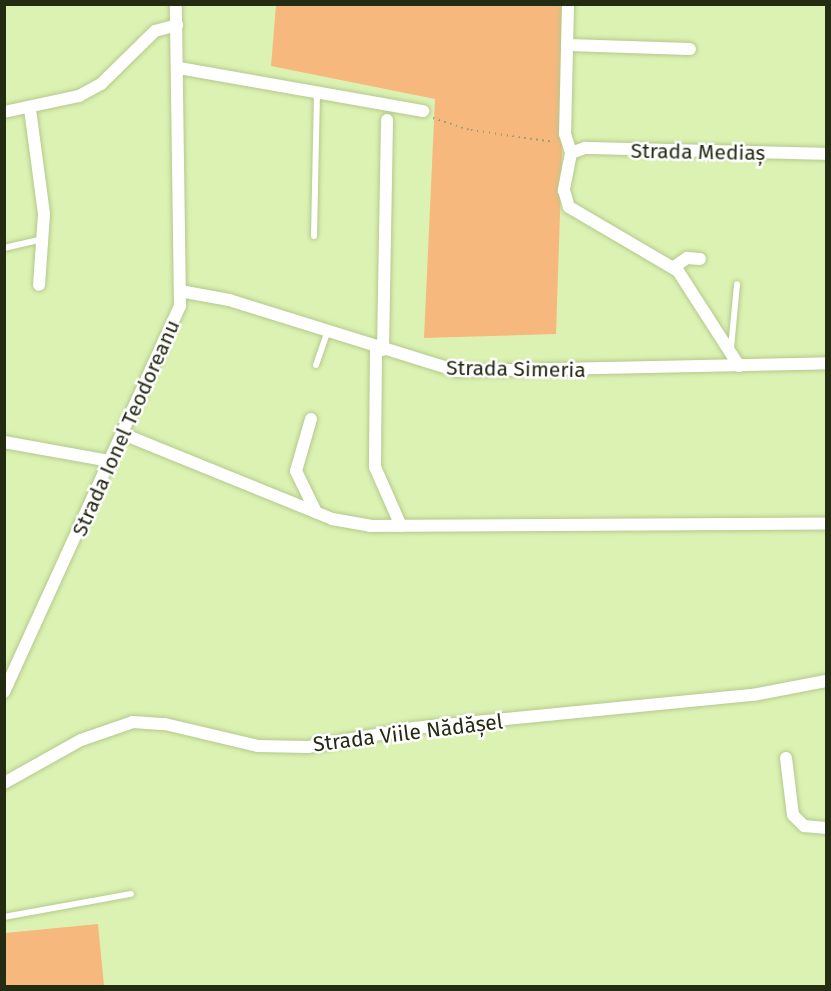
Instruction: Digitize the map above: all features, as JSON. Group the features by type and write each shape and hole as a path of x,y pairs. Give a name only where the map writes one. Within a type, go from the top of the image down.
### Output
{"street":[{"name":"Strada Ionel Teodoreanu","path":"4,692 171,328 180,291 180,68 176,4"},
{"path":"567,4 568,148 564,190 570,207 674,267 731,348 739,366"},
{"path":"4,112 30,109 80,96 101,84 155,31 177,26"},
{"path":"567,45 690,49"},
{"path":"180,68 423,111"},
{"path":"30,109 43,239 39,285"},
{"path":"387,120 375,467 400,526"},
{"name":"Strada Mediaș","path":"568,148 826,154"},
{"path":"674,267 687,258 700,259"},
{"name":"Strada Simeria","path":"180,291 229,300 327,333 457,371 826,363"},
{"path":"311,419 296,471 316,512"},
{"path":"123,434 316,512 350,523 400,526 826,524"},
{"path":"4,442 110,461"},
{"name":"Strada Viile Nădășel","path":"4,783 81,740 133,722 165,724 258,746 308,747 414,728 753,695 826,681"},
{"path":"786,758 793,815 804,826 826,828"}],"lane":[{"path":"314,236 317,94"},
{"path":"4,248 43,239"},
{"path":"731,348 737,284"},
{"path":"316,365 327,333"},
{"path":"4,917 130,894"}],"path":[{"path":"423,111 440,123 568,148"}],"shaded area":[{"path":"276,5 567,5 556,334 424,338 435,99 271,66"},
{"path":"98,924 104,986 5,986 5,933"}]}
